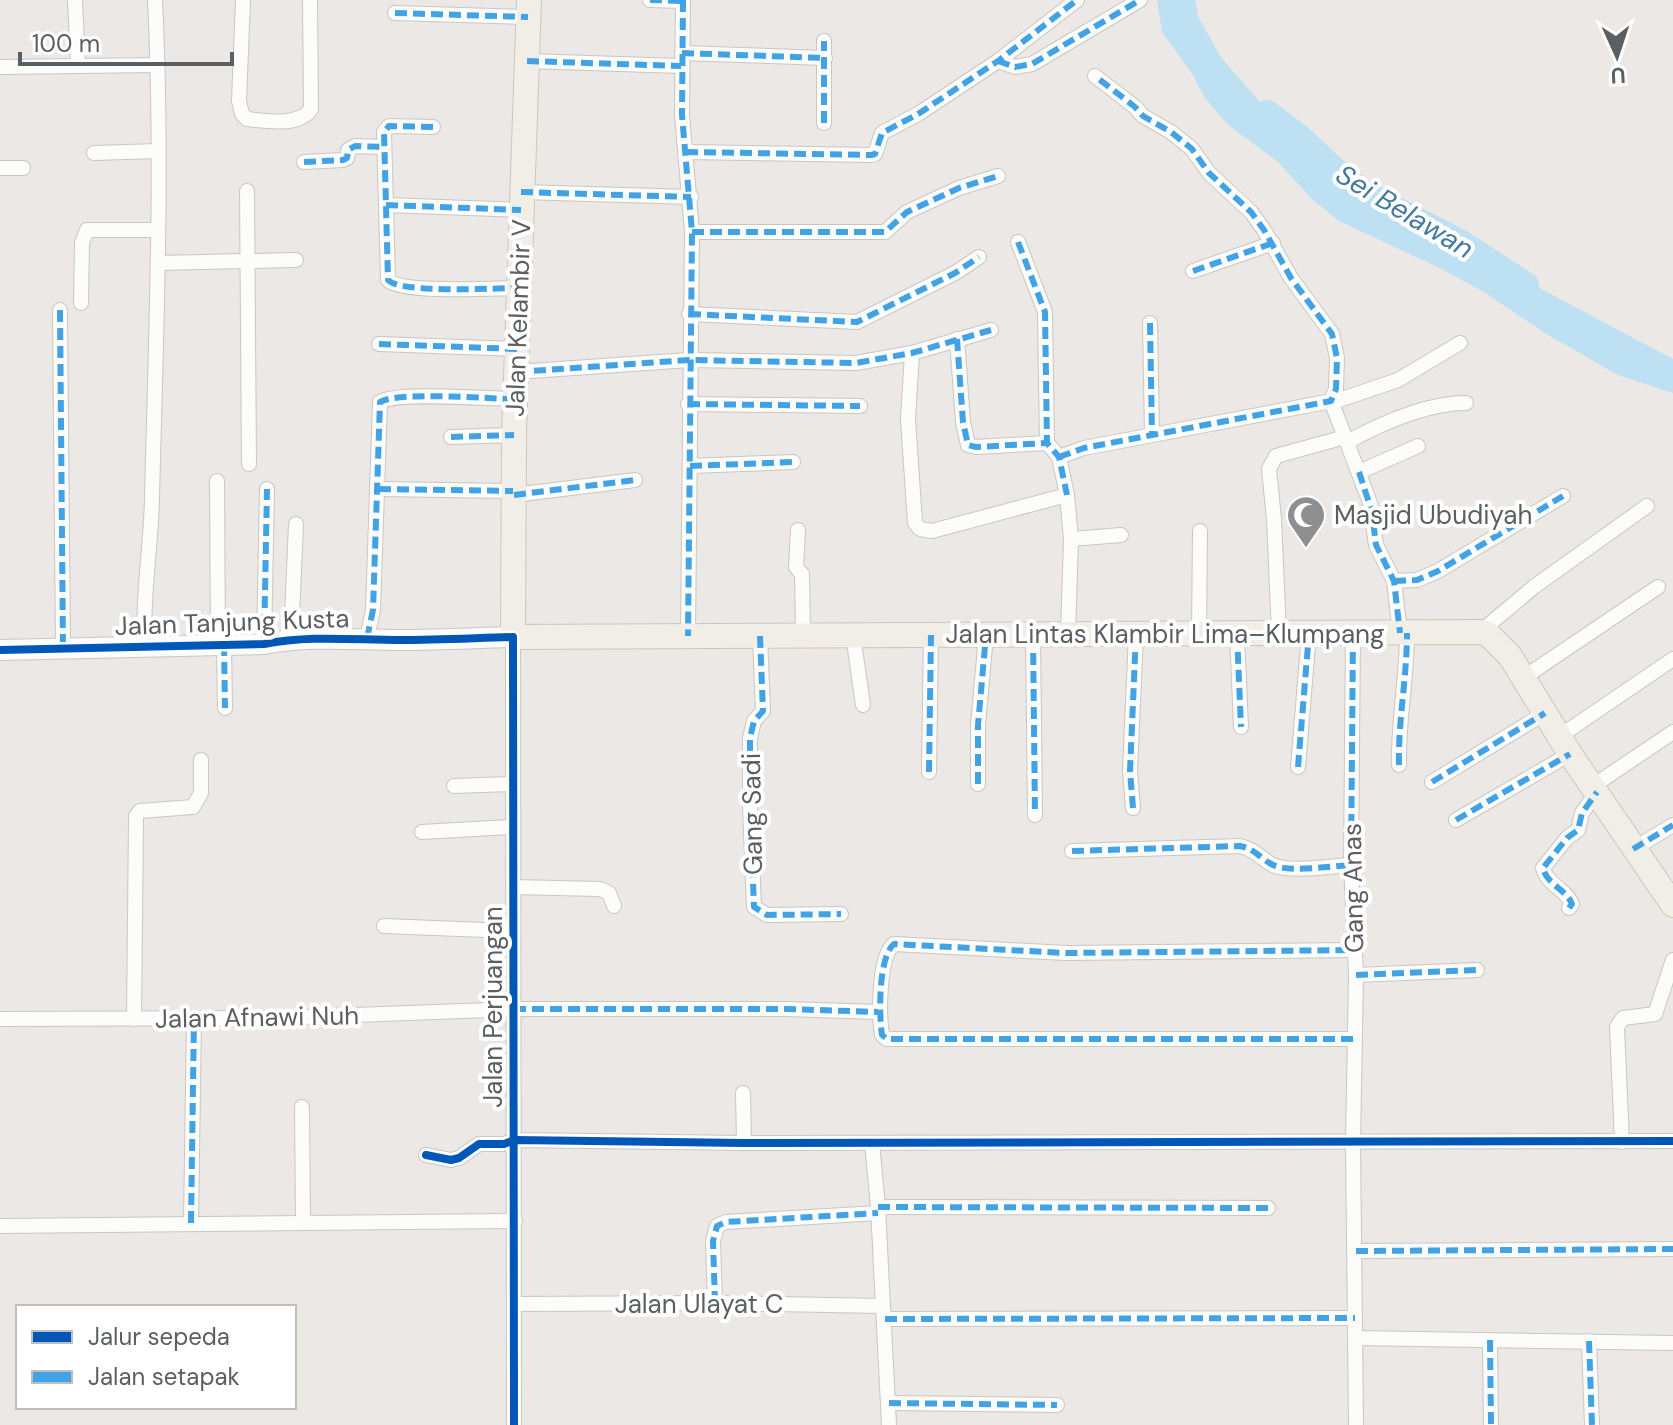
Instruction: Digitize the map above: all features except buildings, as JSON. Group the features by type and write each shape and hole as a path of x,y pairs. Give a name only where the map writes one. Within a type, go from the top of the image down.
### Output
{"main road":[{"name":"Jalan Kelambir V","path":"513,637 514,435 529,8"},
{"name":"Jalan Lintas Klambir Lima–Klumpang","path":"513,637 1480,632"},
{"path":"1480,632 1488,634 1510,656 1633,849 1673,905"}],"street":[{"path":"75,0 78,66"},
{"path":"145,645 158,263 155,0"},
{"path":"243,0 239,101 242,114 247,119 279,121 303,117 311,109 310,0"},
{"path":"650,0 683,1 681,60 692,232 688,636"},
{"path":"686,152 875,154 882,133 918,114 998,61 1077,0"},
{"path":"998,61 1015,67 1032,64 1140,0"},
{"path":"395,13 529,8"},
{"path":"824,41 824,123"},
{"path":"527,61 825,58"},
{"path":"0,67 158,65"},
{"path":"1095,76 1143,116 1192,149 1209,173 1251,212 1273,243 1291,278 1332,334 1337,358 1336,389 1331,401 1372,512 1376,545 1394,581 1404,633 1406,666 1398,731 1399,765"},
{"path":"433,127 386,127 388,280 393,285 437,289 521,288"},
{"path":"304,162 343,160 347,158 348,150 355,146 384,147"},
{"path":"94,153 158,151"},
{"path":"0,168 23,168"},
{"path":"692,232 885,232 907,212 959,188 998,176"},
{"path":"247,191 249,464"},
{"path":"386,205 691,197"},
{"path":"81,303 82,243 87,230 157,230"},
{"path":"1018,242 1045,312 1047,443 1059,457 1067,495 1071,539 1068,635"},
{"path":"1193,271 1273,243"},
{"path":"689,314 857,322 955,273 979,257"},
{"path":"158,263 296,260"},
{"path":"60,310 63,648"},
{"path":"1150,323 1152,434"},
{"path":"379,344 517,361 856,363 912,353 991,330"},
{"path":"957,339 965,440 968,445 1047,443"},
{"path":"1059,457 1084,448 1331,401 1398,380 1460,343"},
{"path":"912,353 908,419 913,511 915,523 920,529 925,532 943,529 1067,495"},
{"path":"367,638 373,610 382,400 515,399"},
{"path":"1279,634 1271,461 1276,456 1346,440 1421,411 1451,403 1466,403"},
{"path":"688,404 860,406"},
{"path":"451,437 514,435"},
{"path":"1359,472 1418,446"},
{"path":"690,466 793,462"},
{"path":"379,489 514,493 635,480"},
{"path":"217,481 225,708"},
{"path":"264,644 267,489"},
{"path":"1394,581 1417,580 1438,571 1563,496"},
{"path":"1480,632 1535,586 1647,506"},
{"path":"291,639 296,524"},
{"path":"798,530 796,567 802,574 803,636"},
{"path":"1199,634 1200,531"},
{"path":"1071,539 1121,535"},
{"path":"1523,678 1658,587"},
{"path":"1298,767 1309,633"},
{"name":"Gang Anas","path":"1353,633 1351,865 1356,975 1353,1039 1356,1425"},
{"path":"1133,808 1130,771 1136,634"},
{"path":"1237,634 1241,727"},
{"path":"853,635 863,705"},
{"path":"929,772 931,635"},
{"path":"978,784 978,725 986,635"},
{"path":"1033,635 1035,815"},
{"name":"Gang Sadi","path":"760,636 763,711 754,721 750,738 754,907 767,915 841,914"},
{"name":"Jalan Tanjung Kusta","path":"0,650 264,644 291,639 513,637"},
{"name":"Jalan Perjuangan","path":"513,637 514,1425"},
{"path":"1456,820 1565,745 1673,659"},
{"path":"1432,782 1545,713"},
{"path":"1569,908 1572,904 1570,898 1546,877 1543,868 1567,838 1578,830 1582,813 1595,789 1673,732"},
{"path":"134,1019 136,816 140,811 193,807 201,793 201,760"},
{"path":"454,786 512,784"},
{"path":"1633,849 1673,825"},
{"path":"422,832 512,827"},
{"path":"1072,851 1240,846 1254,850 1275,866 1351,865"},
{"path":"513,887 600,889 609,893 614,906"},
{"path":"384,926 512,931"},
{"path":"1353,1039 887,1039 882,1035 878,1012 886,953 894,944 1066,953 1354,950"},
{"path":"1622,1142 1617,1027 1623,1018 1655,1014 1673,960"},
{"path":"1356,975 1477,970"},
{"name":"Jalan Afnawi Nuh","path":"0,1019 305,1017 514,1009 878,1012"},
{"path":"191,1223 194,1018"},
{"path":"743,1093 744,1143"},
{"path":"302,1107 303,1222"},
{"path":"426,1155 451,1160 479,1144 504,1144 515,1140 744,1143 1673,1141"},
{"path":"872,1143 889,1425"},
{"path":"715,1303 713,1241 717,1226 726,1222 878,1210 1268,1208"},
{"path":"0,1226 515,1221"},
{"path":"1356,1251 1673,1249"},
{"name":"Jalan Ulayat C","path":"514,1304 715,1303 884,1312 1355,1318"},
{"path":"1355,1338 1673,1343"},
{"path":"1490,1340 1491,1425"},
{"path":"1589,1341 1592,1425"},
{"path":"889,1403 1057,1405"}],"water":[{"name":"Sei Belawan","path":"1157,0 1195,0 1198,16 1220,56 1234,73 1263,105 1347,180 1422,226 1673,359 1673,393 1618,375 1545,333 1484,292 1339,221 1312,199 1278,162 1228,125 1205,98 1191,72 1162,32"}],"waterway":[{"name":"Sei Belawan","path":"1267,113 1366,194 1458,241 1526,285"}],"marked path":[{"path":"650,0 683,1"},
{"path":"683,0 682,115 692,232 688,636"},
{"path":"686,152 875,154 882,133 918,114 998,61 1077,0"},
{"path":"998,61 1015,67 1032,64 1140,0"},
{"path":"395,13 528,17"},
{"path":"824,41 824,123"},
{"path":"682,53 825,58"},
{"path":"527,61 681,66"},
{"path":"1059,457 1084,448 1331,401 1336,389 1337,358 1332,334 1291,278 1251,212 1209,173 1192,149 1143,116 1095,76"},
{"path":"433,127 389,126 384,132 388,280 429,289 521,288"},
{"path":"304,162 343,160 347,158 348,150 355,146 384,147"},
{"path":"692,232 885,232 907,212 959,188 998,176"},
{"path":"521,192 691,197"},
{"path":"386,205 521,210"},
{"path":"1018,242 1045,312 1047,443 1059,457 1067,495"},
{"path":"1193,271 1273,243"},
{"path":"689,314 857,322 955,273 979,257"},
{"path":"60,310 63,648"},
{"path":"1150,323 1152,434"},
{"path":"516,372 689,360 856,363 912,353 991,330"},
{"path":"957,339 963,422 968,445 1047,443"},
{"path":"379,344 518,349"},
{"path":"367,638 373,610 380,402 424,396 515,399"},
{"path":"688,404 860,406"},
{"path":"451,437 514,435"},
{"path":"690,466 793,462"},
{"path":"1359,472 1372,512 1376,545 1394,581 1400,633"},
{"path":"514,495 635,480"},
{"path":"264,644 267,489"},
{"path":"379,489 513,491"},
{"path":"1394,581 1417,580 1438,571 1563,496"},
{"path":"1298,767 1309,633"},
{"path":"1072,851 1240,846 1281,867 1300,869 1351,865 1353,633"},
{"path":"1399,765 1407,633"},
{"path":"1133,808 1130,771 1136,634"},
{"path":"1237,634 1241,727"},
{"path":"929,772 931,635"},
{"path":"978,784 978,725 986,635"},
{"path":"1033,635 1035,815"},
{"path":"760,636 763,711 754,721 750,738 754,907 767,915 841,914"},
{"path":"224,644 225,708"},
{"path":"1432,782 1545,713"},
{"path":"1456,820 1570,754"},
{"path":"1569,908 1572,904 1569,899 1548,879 1543,868 1567,838 1578,830 1582,813 1597,792"},
{"path":"1633,849 1673,825"},
{"path":"1353,1039 887,1039 882,1035 880,1001 882,973 894,944 1066,953 1354,950"},
{"path":"1356,975 1477,970"},
{"path":"514,1009 878,1012"},
{"path":"191,1223 194,1018"},
{"path":"878,1207 1268,1208"},
{"path":"715,1303 713,1241 717,1226 726,1222 878,1213"},
{"path":"1356,1251 1673,1249"},
{"path":"885,1319 1355,1318"},
{"path":"1490,1340 1491,1425"},
{"path":"1589,1341 1592,1425"},
{"path":"889,1403 1057,1405"}],"cycle path":[{"path":"0,650 264,644 315,639 513,637 514,1425"},
{"path":"426,1155 451,1160 479,1144 504,1144 515,1140 744,1143 1673,1141"}],"place":[{"name":"Masjid Ubudiyah","path":"1306,549"}]}
